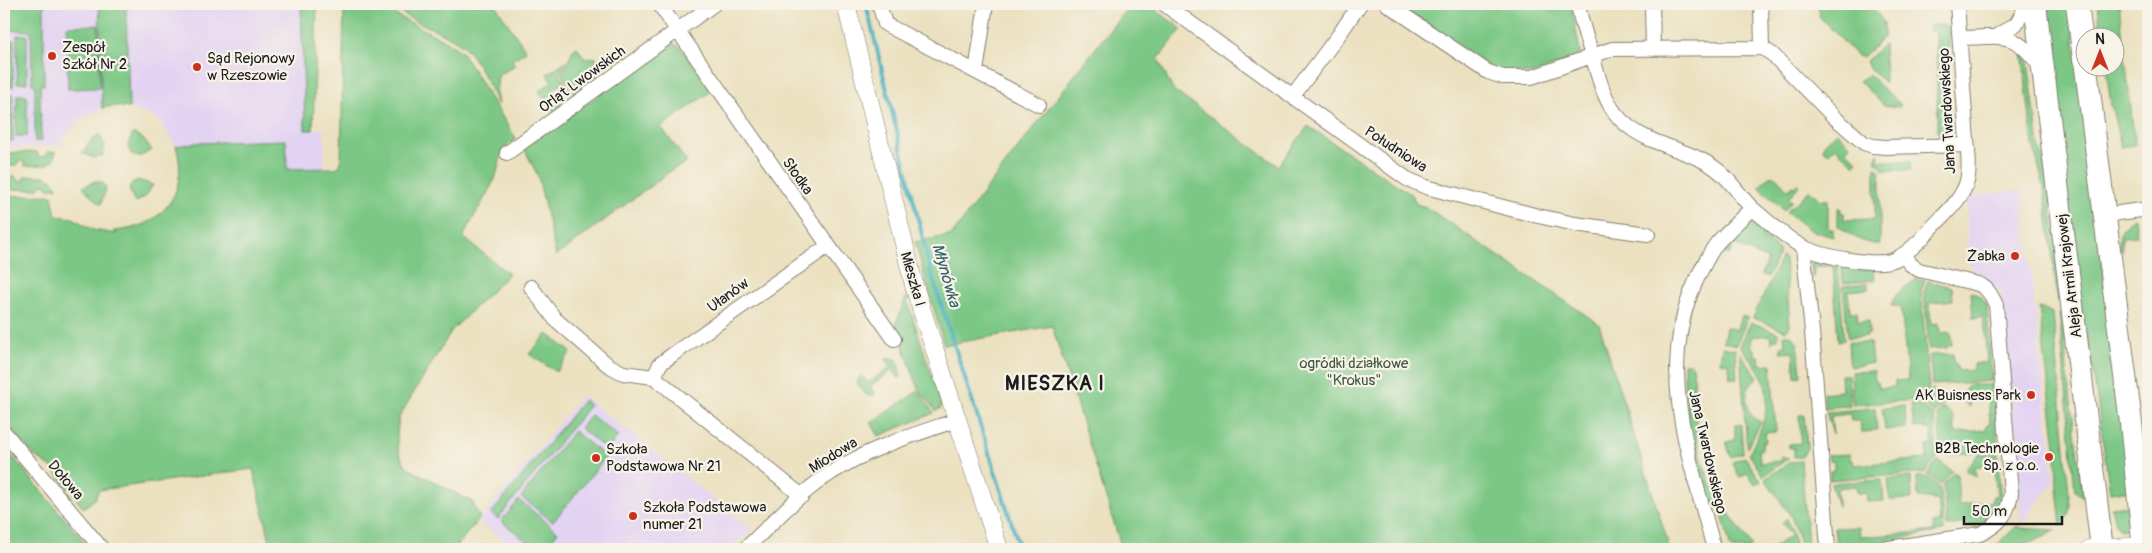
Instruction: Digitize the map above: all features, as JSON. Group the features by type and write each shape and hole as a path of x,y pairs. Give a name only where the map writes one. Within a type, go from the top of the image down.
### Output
{"main road":[{"name":"Aleja Armii Krajowej","path":"2035,4 2098,549"},
{"path":"2077,4 2080,28"},
{"path":"2087,78 2145,547"}],"street":[{"name":"Słodka","path":"659,4 676,31 894,339"},
{"path":"676,31 714,4"},
{"name":"Mieszka I","path":"846,4 912,279 999,549"},
{"path":"879,4 886,24 1039,105"},
{"path":"976,72 986,4"},
{"name":"Południowa","path":"1164,4 1184,9 1293,96 1407,178 1426,187 1575,224 1648,234"},
{"path":"1293,96 1360,4"},
{"path":"1387,4 1488,72 1503,77 1532,77 1612,50 1762,48 1772,54 1834,117 1864,143 1885,147 1967,145"},
{"path":"1578,4 1581,24 1602,91 1618,118 1630,129 1649,139 1704,162 1719,171 1752,208"},
{"path":"1652,4 1653,49"},
{"path":"1761,4 1762,48"},
{"name":"Jana Twardowskiego","path":"1714,549 1677,399 1677,345 1689,297 1701,271 1717,244 1752,208 1783,234 1803,247 1829,255 1873,263 1886,262 1905,254 1917,244 1958,200 1968,179 1957,4"},
{"path":"1998,36 2016,24 2028,4"},
{"name":"Orląt Lwowskich","path":"507,153 676,31"},
{"path":"1960,38 1998,36 2018,42 2030,53 2042,69"},
{"path":"2104,216 2148,209"},
{"name":"Ułanów","path":"654,377 660,364 828,246"},
{"path":"1803,247 1812,331 1828,549"},
{"path":"1883,549 1980,534 1994,527 2002,518 2010,503 2011,493 1996,305 1986,288 1978,284 1919,270 1910,264 1905,254"},
{"path":"530,287 555,320 608,365 623,373 654,377 802,496"},
{"name":"Miodowa","path":"745,549 802,496 829,474 852,460 883,446 957,420"},
{"name":"Dołowa","path":"4,432 102,549"},
{"path":"2098,549 2145,547"}],"shaded area":[{"name":"Zespół Szkół Nr 2","path":"4,4 99,4 102,108 79,120 67,133 59,146 4,148"},
{"path":"126,4 301,4 305,129 324,129 325,168 287,169 286,141 195,143 176,146 161,123 151,116 129,108"},
{"path":"2022,190 2054,482 2021,523 2002,295 1969,264 1966,197"},
{"name":"Szkoła Podstawowa Nr 21","path":"582,395 752,529 730,549 517,549 478,522"}],"green space":[{"path":"4,4 44,4 44,85 40,85 41,141 35,141 35,85 32,84 31,31 4,30"},
{"path":"99,4 126,4 129,108 115,106 102,108"},
{"path":"301,4 317,4 313,130 305,130"},
{"path":"344,4 385,4 396,15 446,41 462,52 516,139 503,150 495,179 463,237 509,274 452,330 399,417 397,431 399,450 408,468 472,502 480,518 454,549 272,549 253,469 99,490 95,499 83,508 54,470 34,455 4,422 4,196 52,195 56,216 73,218 93,230 117,234 114,231 146,223 168,205 175,192 179,178 176,146 195,143 286,140 287,169 336,168 341,164"},
{"path":"391,4 495,4 526,51 512,60 515,65 498,76 496,93 498,105 477,65 462,45 407,16"},
{"name":"ogródki działkowe \"Krokus\"","path":"1130,4 1147,4 1182,29 1158,59 1173,90 1278,166 1308,126 1412,195 1416,204 1426,207 1599,324 1670,549 1122,549 1052,326 944,345 915,242 952,235"},
{"path":"1407,4 1571,4 1580,52 1577,57 1534,74 1496,71 1406,12"},
{"path":"1819,4 1870,4 1884,23 1884,37 1863,57 1857,56 1819,16"},
{"path":"2043,4 2070,4 2074,36 2074,78 2079,78 2130,490 2110,493 2092,363 2078,295"},
{"path":"2098,4 2119,4 2122,28 2100,28"},
{"path":"98,25 100,88 68,89 67,26"},
{"path":"1929,25 1944,25 1948,28 1950,60 1942,62 1947,135 1940,138 1938,131 1936,32 1929,31"},
{"path":"17,35 27,35 27,83 17,83"},
{"path":"4,40 14,40 13,87 4,87"},
{"path":"672,43 680,47 713,90 661,127 687,162 672,170 556,256 538,176 524,148"},
{"path":"1884,44 1885,83 1869,68 1866,61"},
{"path":"577,47 585,59 596,58 604,74 572,99 569,95 574,92 562,75 573,50"},
{"path":"2124,48 2135,145 2121,147 2111,105 2107,78 2124,78"},
{"path":"2022,52 2028,61 2039,146 2047,172 2064,300 2058,301 2044,187 2033,145"},
{"path":"566,61 560,75 569,90 567,91 562,83 551,91 562,106 553,113 539,91 552,82 547,74"},
{"path":"1869,75 1901,105 1899,107 1884,105 1859,81"},
{"path":"4,94 13,94 13,141 4,141"},
{"path":"17,95 27,95 27,136 16,136"},
{"path":"1837,132 1850,145 1846,150 1858,162 1855,165 1835,147 1829,153 1823,149 1824,144"},
{"path":"133,133 143,139 152,150 139,157 132,155 128,147"},
{"path":"99,134 105,146 103,155 94,158 82,153 89,143"},
{"path":"37,152 38,156 42,157 47,152 56,152 53,161 45,165 25,166 24,162 20,161 15,166 4,166 4,153"},
{"path":"1878,153 1879,161 1911,161 1911,170 1884,170 1875,161"},
{"path":"1875,167 1880,171 1880,244 1863,241 1838,226 1838,208 1841,208 1841,213 1844,213 1844,220 1875,219"},
{"path":"15,176 17,180 22,181 25,176 44,176 52,180 57,188 48,188 47,185 42,184 38,189 4,190 4,177"},
{"path":"1769,176 1775,176 1788,190 1793,186 1800,185 1788,198 1792,201 1784,210 1759,187"},
{"path":"138,180 153,185 146,196 135,203 129,189 132,183"},
{"path":"95,181 103,183 106,188 101,204 83,187"},
{"path":"1810,190 1821,200 1828,200 1828,229 1833,229 1833,237 1810,230 1786,212"},
{"path":"2135,218 2137,236 2122,237 2122,253 2119,237 2126,224"},
{"path":"1755,221 1770,230 1764,237 1780,251 1768,277 1761,274 1768,260 1734,244 1729,255 1722,252 1743,226"},
{"path":"1782,256 1785,260 1790,326 1786,331 1753,318"},
{"path":"1816,258 1838,263 1844,340 1838,341 1833,266 1814,267 1814,278 1812,277 1811,265"},
{"path":"1842,264 1874,270 1875,280 1843,283"},
{"path":"1917,279 1925,280 1921,291 1929,389 1916,400 1853,405 1851,372 1874,371 1875,382 1878,382 1879,388 1895,387 1895,381 1908,380 1901,306 1891,306 1897,294"},
{"path":"1928,281 1952,287 1953,300 1929,303 1931,324 1939,323 1940,333 1951,332 1952,345 1947,346 1947,348 1929,349 1924,292"},
{"path":"1868,283 1868,289 1848,291 1850,312 1857,312 1858,322 1869,321 1869,334 1848,338 1843,286"},
{"path":"1971,292 1982,297 1987,305 1992,381 1932,385 1930,355 1953,354 1954,365 1957,365 1958,371 1974,370 1974,364 1987,362 1983,317 1973,318"},
{"path":"906,297 941,403 941,408 936,411 919,390 899,334 894,329"},
{"path":"2039,308 2053,313 2070,505 2069,515 2061,525 2057,488 2056,446"},
{"path":"2059,313 2064,313 2066,362 2083,497 2075,491"},
{"path":"1742,316 1748,318 1736,345 1723,342 1726,327 1736,330"},
{"path":"1751,322 1778,333 1778,339 1773,340 1771,343 1770,335 1751,337 1752,349 1755,349 1755,356 1759,356 1760,365 1771,364 1776,432 1765,433 1766,442 1762,443 1762,449 1759,449 1760,463 1781,461 1781,456 1789,458 1763,476 1749,454 1762,426 1767,406 1767,395 1761,375 1740,346"},
{"path":"547,334 571,352 556,372 529,354"},
{"path":"1784,335 1791,335 1798,343 1801,376 1795,377 1793,351 1781,352 1781,346 1785,346"},
{"path":"1848,342 1870,343 1872,363 1850,367"},
{"path":"1722,347 1735,349 1737,378 1730,378 1729,364 1720,362"},
{"path":"1740,353 1758,377 1749,387 1746,401 1750,413 1761,422 1747,448"},
{"path":"892,358 897,360 901,377 898,378 893,370 870,386 875,394 871,396 865,394 858,384 858,379 862,375 868,383 891,367 886,359"},
{"path":"1684,363 1690,363 1693,366 1697,442 1704,467 1716,495 1752,546 1748,549 1731,549 1720,507 1711,509 1688,419"},
{"path":"1841,375 1848,375 1850,405 1825,408 1823,393 1842,391"},
{"path":"1968,385 1993,385 1998,450 1941,455 1938,415 1943,407 1953,416 1955,433 1985,430 1987,424 1990,424 1988,394 1969,396 1970,407 1959,397"},
{"path":"1932,389 1947,398 1935,414 1919,401"},
{"path":"918,391 934,413 879,436 871,423"},
{"path":"584,400 590,405 498,519 491,514"},
{"path":"1911,404 1919,404 1934,416 1937,457 1925,473 1830,480 1830,471 1834,470 1834,461 1829,461 1828,455 1850,454 1850,460 1853,460 1854,465 1927,459 1927,446 1932,445 1931,429 1925,429 1925,427 1914,428"},
{"path":"1905,406 1906,428 1885,430 1882,408"},
{"path":"1875,408 1877,431 1861,432 1860,421 1851,421 1850,414 1831,416 1833,434 1826,412"},
{"path":"591,415 618,436 607,450 580,428"},
{"path":"1799,415 1804,415 1807,448 1802,457 1794,457 1794,448 1789,448 1789,444 1801,443"},
{"path":"1735,424 1741,424 1743,453 1731,457 1726,442 1735,440"},
{"path":"574,431 606,457 553,522 521,497"},
{"path":"4,446 90,549 4,549"},
{"path":"1998,453 2001,504 1998,509 1984,522 1974,526 1969,527 1967,523 1947,526 1943,485 1954,472 1957,475 1959,505 1991,502 1993,496 1997,496 1994,466 1975,467 1976,477 1965,469 1979,454"},
{"path":"1745,457 1761,481 1755,485 1747,473 1741,477 1739,476 1732,462"},
{"path":"1938,460 1952,471 1940,485 1927,475"},
{"path":"1801,461 1808,545 1805,549 1802,549 1791,516 1765,479 1790,462"},
{"path":"1911,477 1912,499 1890,500 1888,479"},
{"path":"1917,477 1926,477 1940,488 1944,531 1837,547 1834,528 1859,527 1860,537 1934,531 1933,523 1940,522 1938,500 1918,498"},
{"path":"1882,480 1884,501 1867,502 1866,493 1857,493 1856,486 1837,488 1838,506 1831,483"},
{"path":"519,500 558,532 545,549 536,549 501,521"},
{"path":"2130,505 2130,518 2125,529 2120,530 2115,524 2111,507"},
{"path":"1787,518 1797,549 1774,549 1791,535 1782,523"},
{"path":"2017,526 2021,528 2056,530 2041,538 2023,544 1987,549 1998,544"}],"waterway":[{"name":"Młynówka","path":"866,4 932,276 1020,549"}],"place":[{"name":"Zespół Szkół Nr 2","path":"52,56"},
{"name":"Sąd Rejonowy w Rzeszowie","path":"197,67"},
{"name":"Żabka","path":"2015,256"},
{"name":"AK Buisness Park","path":"2031,395"},
{"name":"B2B Technologie Sp. z o.o.","path":"2049,457"},
{"name":"Szkoła Podstawowa Nr 21","path":"596,458"},
{"name":"Szkoła Podstawowa numer 21","path":"633,516"}],"district":[{"name":"MIESZKA I","path":"1055,383"}]}
